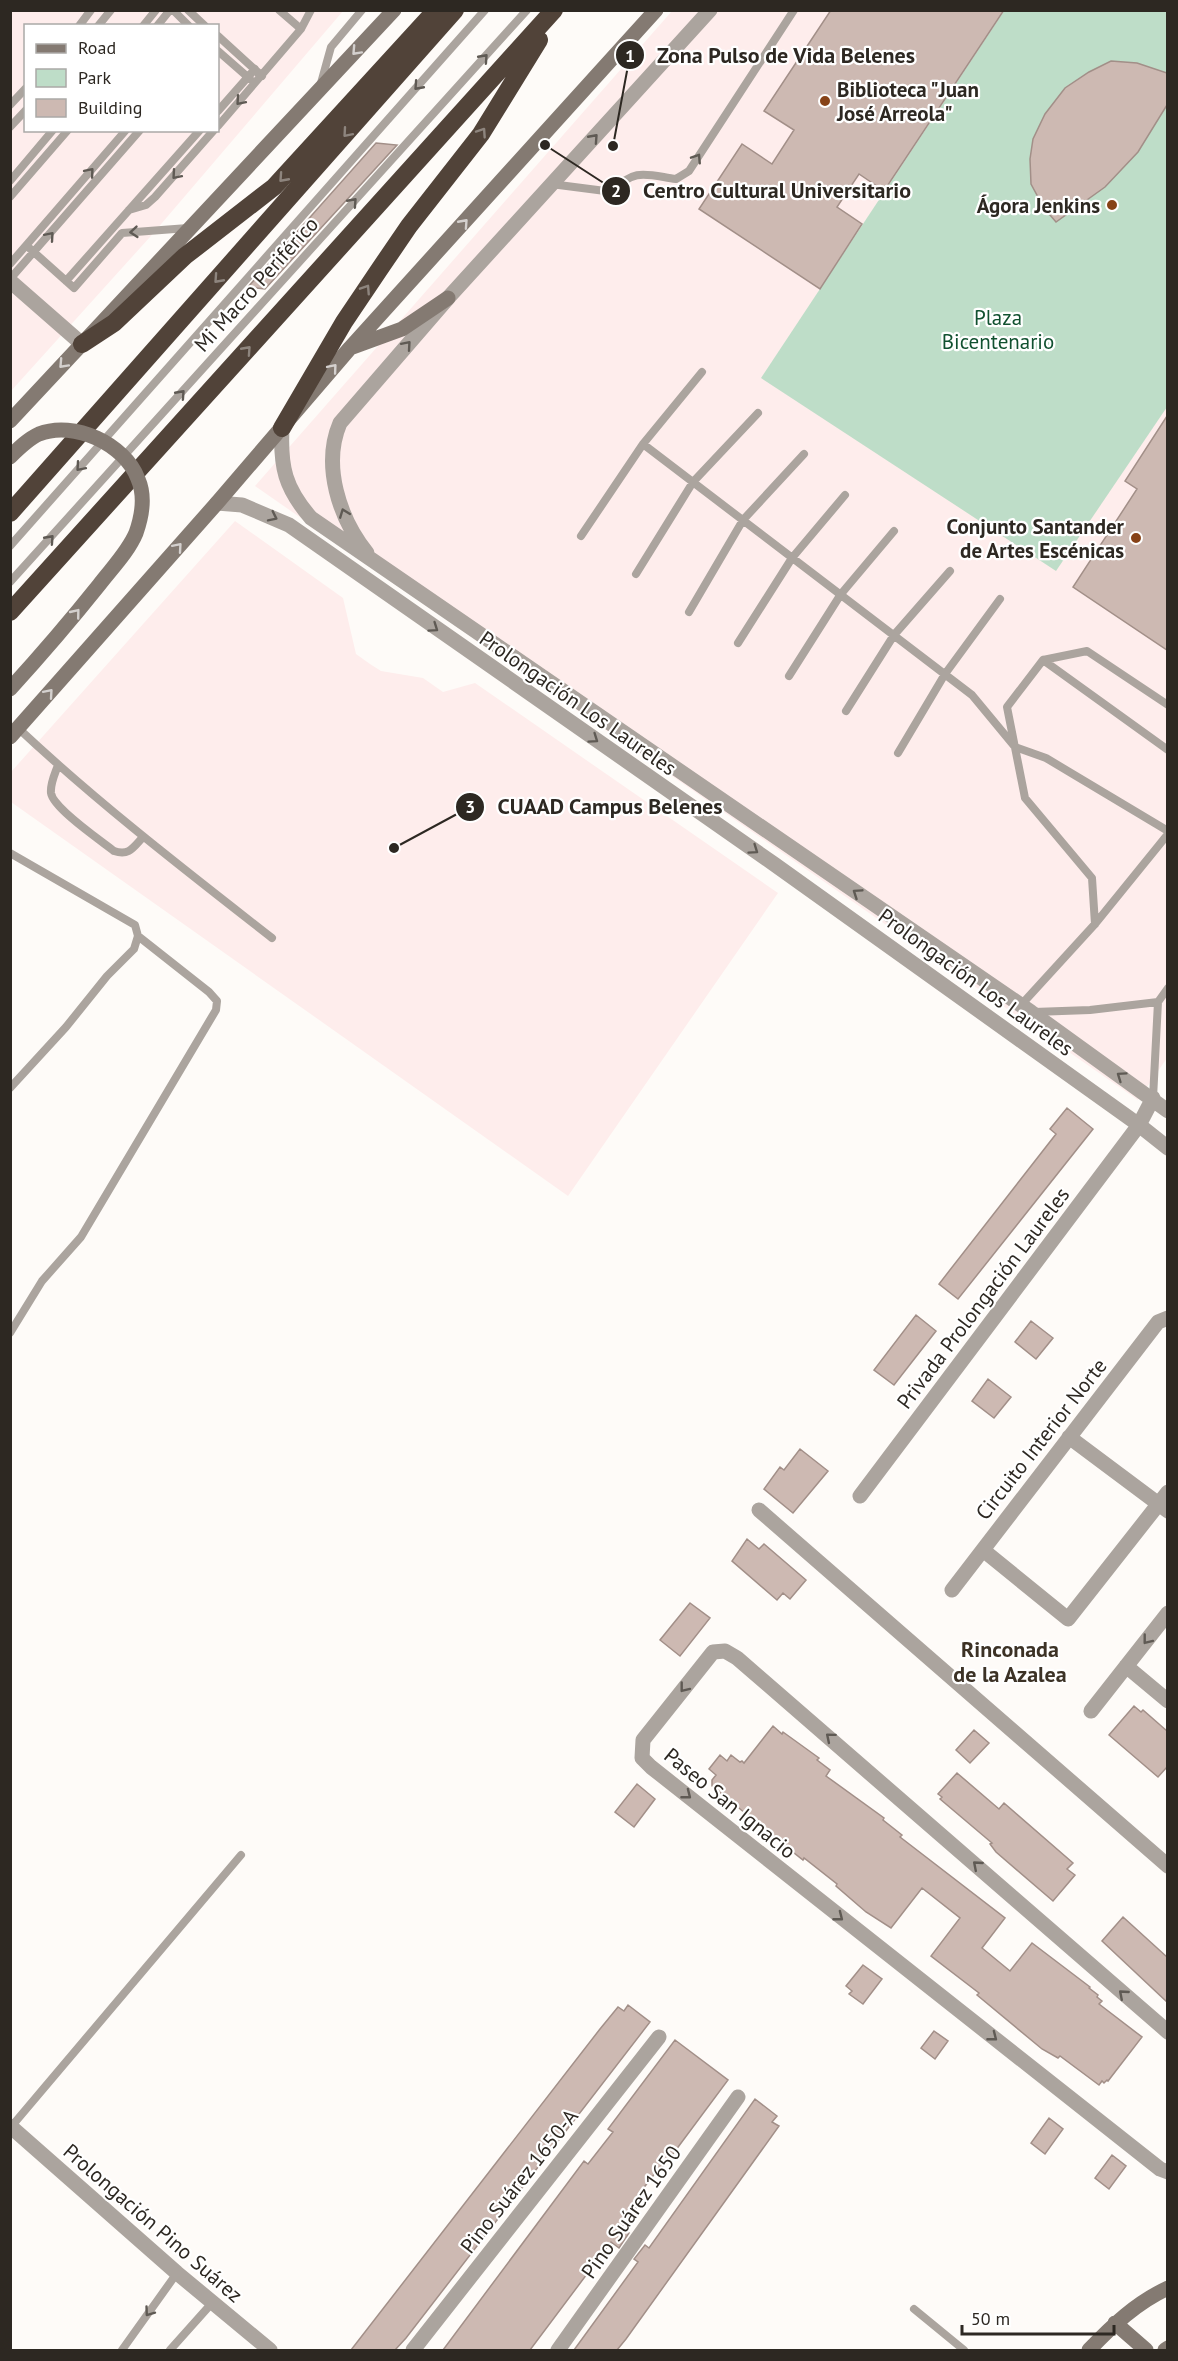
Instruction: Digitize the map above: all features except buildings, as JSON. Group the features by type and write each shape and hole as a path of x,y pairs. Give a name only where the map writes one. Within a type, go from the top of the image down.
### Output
{"highway":[{"path":"82,345 114,323 185,256 274,187 436,10"},
{"path":"10,513 455,10"},
{"path":"282,428 362,296 409,226 481,134 556,10"},
{"path":"10,612 556,10"}],"main road":[{"path":"10,421 394,10"},
{"path":"14,732 218,503 350,348 656,10"},
{"path":"350,348 402,329 434,309 448,297"},
{"path":"10,457 30,439 50,431 89,435 107,444 133,468 142,494 136,532 122,556 10,689"},
{"path":"1089,2350 1136,2305 1167,2288"},
{"path":"1115,2323 1146,2350"}],"street":[{"path":"374,562 353,533 339,500 332,457 335,435 340,423 448,297 710,10"},
{"path":"10,280 82,345"},
{"name":"Prolongación Los Laureles","path":"282,428 281,465 285,479 300,506 323,527 1026,1009 1153,1098 1167,1111"},
{"name":"Prolongación Los Laureles","path":"218,503 242,505 266,513 289,525 774,864 1139,1125 1167,1148"},
{"path":"312,542 323,527"},
{"path":"774,864 788,845"},
{"name":"Privada Prolongación Laureles","path":"860,1496 1139,1125 1153,1098"},
{"name":"Circuito Interior Norte","path":"952,1590 1158,1322 1167,1318"},
{"path":"983,1550 1068,1619 1164,1502 1069,1437"},
{"path":"759,1509 1167,1866"},
{"path":"1091,1711 1167,1613"},
{"name":"Paseo San Ignacio","path":"1167,2032 834,1740 737,1658 725,1651 712,1652 643,1740 642,1758 651,1767 1150,2162 1167,2172"},
{"path":"1126,1666 1167,1701"},
{"name":"Pino Suárez 1650-A","path":"413,2350 658,2037"},
{"name":"Pino Suárez 1650","path":"558,2350 738,2097"},
{"name":"Prolongación Pino Suárez","path":"11,2127 177,2273 270,2350"}],"lane":[{"path":"80,24 91,10"},
{"path":"100,24 111,10"},
{"path":"145,24 156,10"},
{"path":"160,24 171,10 187,24"},
{"path":"189,10 203,24"},
{"path":"279,10 301,29"},
{"path":"219,125 301,29 311,10"},
{"path":"318,92 331,46 362,10"},
{"name":"Mi Macro Periférico","path":"10,546 485,10"},
{"name":"Mi Macro Periférico","path":"10,582 527,10"},
{"path":"551,184 613,192 621,182 632,176 643,174 676,179 689,171 794,10"},
{"path":"219,40 262,76"},
{"path":"219,52 255,83"},
{"path":"219,110 255,69"},
{"path":"10,105 24,90"},
{"path":"10,128 24,112"},
{"path":"10,181 51,132"},
{"path":"10,197 66,132"},
{"path":"10,264 124,132"},
{"path":"10,280 138,132"},
{"path":"66,281 198,132"},
{"path":"129,210 146,205 155,197 212,132"},
{"path":"27,246 74,288 122,233 192,227"},
{"path":"581,536 643,444 702,372"},
{"path":"636,574 693,482 758,413"},
{"path":"643,444 972,694 1015,747 1046,758 1167,832 1026,1009"},
{"path":"689,612 743,520 804,454"},
{"path":"738,643 792,558 845,495"},
{"path":"789,676 841,594 894,531"},
{"path":"846,711 894,635 950,571"},
{"path":"898,753 945,674 1000,599"},
{"path":"1095,924 1092,878 1025,798 1007,707 1042,660 1087,651 1167,705"},
{"path":"1042,660 1167,750"},
{"path":"14,732 272,938"},
{"path":"58,765 51,782 51,796 60,807 114,851 122,854 129,852 143,837"},
{"path":"10,853 135,925 138,936 134,949 107,976 66,1027 10,1088"},
{"path":"10,1333 42,1281 81,1237 216,1010 217,1000 209,992 138,936"},
{"path":"1153,1098 1158,1002 1167,988"},
{"path":"1026,1009 1090,1010 1158,1002"},
{"path":"11,2127 241,1855"},
{"path":"122,2350 177,2273"},
{"path":"170,2350 212,2303"},
{"path":"914,2309 964,2350"}],"shaded area":[{"path":"11,11 343,11 150,237 11,391"},
{"path":"672,11 1167,11 1167,1058 1138,1100 255,486"},
{"path":"235,521 343,598 356,654 370,664 381,671 423,678 443,692 475,683 778,893 568,1196 11,802 11,772"}],"green space":[{"name":"Plaza Bicentenario","path":"1004,11 1167,11 1167,407 1056,571 761,378"}],"place":[{"name":"Biblioteca \"Juan José Arreola\"","path":"825,101"},
{"name":"Centro Cultural Universitario","path":"545,145"},
{"name":"Zona Pulso de Vida Belenes","path":"613,146"},
{"name":"Ágora Jenkins","path":"1112,205"},
{"name":"Conjunto Santander de Artes Escénicas","path":"1136,538"},
{"name":"CUAAD Campus Belenes","path":"394,848"}],"district":[{"name":"Rinconada de la Azalea","path":"1010,1662"}]}
